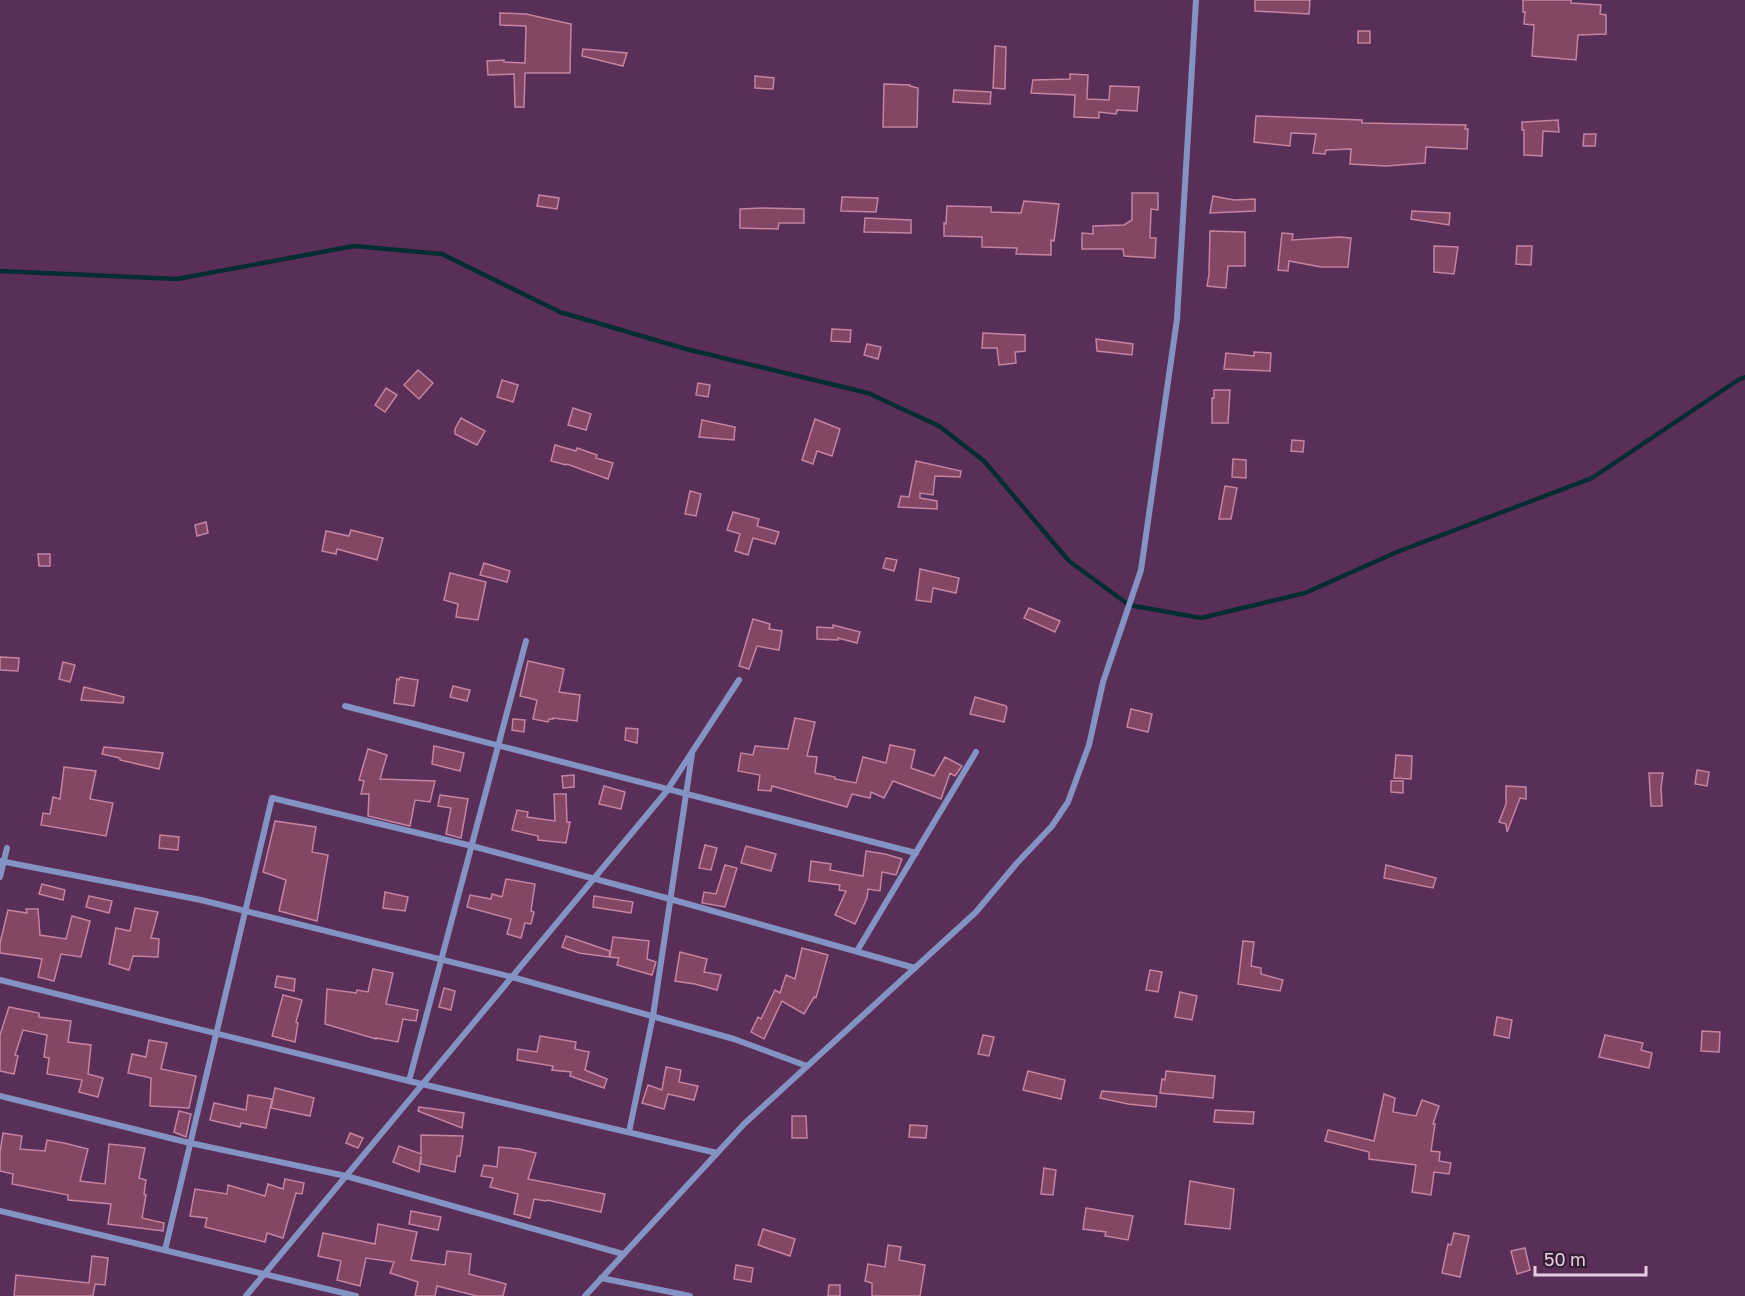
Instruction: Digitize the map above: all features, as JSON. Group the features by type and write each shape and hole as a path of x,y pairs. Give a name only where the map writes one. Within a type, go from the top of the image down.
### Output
{"street":[{"path":"585,1296 744,1124 976,912 1052,826 1068,802 1089,745 1103,681 1141,570 1177,319 1196,0"},
{"path":"410,1081 526,640"},
{"path":"246,1296 668,788 739,680"},
{"path":"345,706 916,853"},
{"path":"629,1132 653,1016 692,752"},
{"path":"857,951 976,752"},
{"path":"165,1250 272,798 594,878 915,968"},
{"path":"0,877 2,861 7,848"},
{"path":"2,861 201,900 512,977 734,1039 807,1066"},
{"path":"0,980 410,1081 717,1153"},
{"path":"0,1096 190,1143 346,1176 623,1254"},
{"path":"0,1211 356,1296"},
{"path":"601,1278 690,1296"}],"building":[{"path":"1255,0 1310,0 1309,14 1255,11"},
{"path":"1523,0 1571,0 1571,3 1601,5 1600,14 1606,15 1606,34 1578,35 1576,60 1532,56 1534,25 1524,24"},
{"path":"500,13 526,14 571,24 570,73 525,73 524,107 515,107 514,74 488,75 487,61 504,60 504,62 525,63 526,26 500,25"},
{"path":"1358,31 1370,31 1370,43 1358,43"},
{"path":"995,46 1006,47 1005,89 993,88"},
{"path":"583,49 627,53 623,66 582,56"},
{"path":"1070,74 1088,75 1087,99 1109,100 1110,86 1139,87 1137,111 1117,110 1116,114 1099,112 1099,118 1074,117 1075,95 1031,93 1033,80 1070,79"},
{"path":"755,76 774,78 773,89 755,88"},
{"path":"884,84 910,85 918,88 917,127 883,127"},
{"path":"954,90 991,92 990,104 953,102"},
{"path":"1256,116 1362,120 1362,123 1466,125 1465,129 1468,129 1467,149 1426,147 1425,163 1386,166 1350,164 1351,149 1326,150 1325,154 1313,153 1316,134 1291,133 1290,146 1254,142"},
{"path":"1558,120 1559,132 1543,131 1542,156 1524,155 1522,122"},
{"path":"1584,134 1596,134 1595,146 1583,146"},
{"path":"1132,193 1158,193 1158,210 1151,209 1150,238 1156,238 1155,258 1124,256 1123,249 1082,249 1082,233 1093,234 1093,226 1124,225 1132,220"},
{"path":"539,195 559,198 557,209 537,206"},
{"path":"1213,196 1234,200 1255,199 1255,211 1210,213"},
{"path":"842,197 878,198 876,212 841,211"},
{"path":"1024,201 1059,204 1054,241 1051,240 1051,255 1016,254 1017,248 982,247 982,237 944,236 947,206 991,207 991,212 1021,213"},
{"path":"740,209 804,209 804,223 779,223 778,229 740,228"},
{"path":"1412,211 1450,213 1449,225 1411,219"},
{"path":"865,218 911,220 911,233 864,232"},
{"path":"1210,231 1245,232 1245,266 1228,266 1226,288 1207,286"},
{"path":"1282,233 1293,234 1292,240 1351,238 1348,267 1321,267 1289,261 1288,271 1278,270"},
{"path":"1434,246 1458,247 1454,274 1434,272"},
{"path":"1517,246 1532,246 1531,265 1516,264"},
{"path":"832,329 851,330 850,342 831,341"},
{"path":"983,333 1025,335 1025,351 1015,352 1016,363 999,365 997,348 982,348"},
{"path":"1096,339 1133,344 1132,355 1097,351"},
{"path":"867,344 881,347 878,359 864,355"},
{"path":"1254,352 1271,353 1270,371 1224,369 1226,353 1254,356"},
{"path":"418,370 433,383 419,399 404,385"},
{"path":"502,380 518,385 513,402 497,397"},
{"path":"698,383 710,385 708,397 696,395"},
{"path":"386,388 397,395 385,412 375,405"},
{"path":"1214,390 1230,390 1228,423 1212,423"},
{"path":"573,408 591,414 586,430 568,425"},
{"path":"461,418 485,431 477,445 455,434"},
{"path":"815,419 840,429 832,456 817,451 813,464 802,460"},
{"path":"702,420 735,427 734,440 699,437"},
{"path":"1292,440 1304,441 1303,452 1291,451"},
{"path":"555,445 576,451 577,448 597,455 596,458 613,463 608,479 567,464 551,461"},
{"path":"1233,459 1246,460 1246,478 1232,477"},
{"path":"916,461 961,471 960,477 935,476 933,495 920,493 920,498 937,501 937,509 898,507 901,496 909,497"},
{"path":"1225,486 1237,488 1231,519 1219,519"},
{"path":"690,491 701,494 696,516 685,514"},
{"path":"733,512 759,519 757,526 779,532 775,544 753,538 748,555 735,551 740,534 727,530"},
{"path":"206,522 208,533 197,536 195,525"},
{"path":"351,530 383,538 377,560 337,549 336,554 322,551 326,531 349,536"},
{"path":"38,554 50,554 50,566 39,566"},
{"path":"886,558 897,560 894,571 883,568"},
{"path":"484,563 510,571 507,582 480,575"},
{"path":"920,569 959,578 956,593 933,588 931,602 916,600"},
{"path":"450,573 486,582 478,620 456,617 458,604 444,600"},
{"path":"1029,608 1060,621 1055,632 1024,618"},
{"path":"753,619 770,624 769,629 782,631 779,650 757,646 749,669 739,666"},
{"path":"833,625 860,632 857,643 838,638 838,640 817,639 817,627 833,628"},
{"path":"0,657 19,658 18,671 0,670"},
{"path":"528,661 564,669 559,692 580,695 577,721 553,718 548,722 533,719 537,700 520,696"},
{"path":"63,662 75,665 70,682 59,679"},
{"path":"400,677 418,680 414,706 394,703 397,679 399,680"},
{"path":"453,686 470,690 467,701 450,697"},
{"path":"84,687 124,697 123,703 81,700"},
{"path":"975,697 1006,706 1004,722 970,714"},
{"path":"1131,709 1152,714 1148,732 1127,727"},
{"path":"795,718 815,722 807,756 817,757 815,773 835,777 835,779 856,783 863,757 886,763 890,745 915,750 911,768 934,776 945,757 962,766 955,776 950,773 941,799 893,781 884,798 871,792 870,798 852,794 847,807 772,786 771,791 758,790 760,775 738,771 741,753 753,755 755,746 788,749"},
{"path":"513,719 525,720 524,732 512,730"},
{"path":"626,728 638,729 637,743 625,740"},
{"path":"434,746 464,753 460,771 432,764"},
{"path":"104,747 163,753 159,769 102,754"},
{"path":"368,749 387,755 380,779 435,781 430,802 415,800 410,826 368,816 369,794 361,794 364,781 359,780"},
{"path":"1396,755 1412,756 1411,779 1394,778"},
{"path":"64,767 96,771 90,799 113,803 106,836 41,825 43,813 50,814 53,797 60,799"},
{"path":"1697,770 1709,772 1707,786 1695,784"},
{"path":"1649,773 1663,773 1662,806 1651,806"},
{"path":"574,775 574,787 563,788 562,776"},
{"path":"1391,781 1403,781 1403,793 1391,792"},
{"path":"604,786 625,792 621,809 599,804"},
{"path":"1506,786 1526,787 1526,799 1520,798 1507,832 1506,824 1499,822 1506,804"},
{"path":"554,794 566,794 567,822 570,822 566,843 538,840 538,836 512,830 517,810 528,812 527,817 555,821"},
{"path":"440,795 468,799 461,838 446,834 451,808 438,806"},
{"path":"275,821 316,827 312,852 328,855 317,921 279,911 286,880 263,872"},
{"path":"160,835 179,837 178,850 159,848"},
{"path":"705,845 717,848 711,870 699,868"},
{"path":"746,846 776,854 771,871 741,863"},
{"path":"866,851 902,859 896,875 882,872 880,891 868,889 867,898 855,924 835,915 846,891 839,890 840,885 809,881 811,861 831,864 830,870 863,876"},
{"path":"725,865 737,868 725,907 702,903 704,892 716,894"},
{"path":"1386,865 1436,878 1433,888 1384,878"},
{"path":"506,879 535,884 531,924 525,923 521,938 507,934 511,919 467,907 470,895 491,899 492,894 502,897"},
{"path":"42,884 65,890 63,900 39,894"},
{"path":"385,892 408,897 405,911 383,908"},
{"path":"89,896 112,901 109,913 86,907"},
{"path":"594,896 633,902 631,913 593,907"},
{"path":"135,908 158,912 151,938 159,939 158,957 133,956 129,970 109,964 116,928 130,931"},
{"path":"26,909 38,909 40,935 66,939 72,916 90,921 81,957 61,954 54,981 38,977 42,959 0,953 0,943 8,910 27,913"},
{"path":"566,936 610,951 609,957 579,953 562,947"},
{"path":"613,937 649,941 647,959 656,962 652,975 617,965 619,958 610,957"},
{"path":"1243,941 1254,942 1251,966 1261,968 1261,974 1283,980 1280,991 1238,984"},
{"path":"802,948 828,955 816,998 814,997 804,1014 782,1001 764,1039 751,1032 758,1017 761,1019 775,990 780,993 786,975 795,979"},
{"path":"680,952 707,959 704,972 721,975 717,990 675,981"},
{"path":"373,969 393,973 386,1004 418,1010 416,1021 403,1019 398,1042 376,1039 325,1024 327,989 356,993 357,990 368,992"},
{"path":"1150,970 1162,972 1158,992 1146,990"},
{"path":"277,976 295,979 294,991 275,987"},
{"path":"444,988 455,991 451,1010 439,1007"},
{"path":"1180,992 1197,996 1192,1020 1175,1017"},
{"path":"283,995 302,1000 296,1022 298,1023 295,1042 272,1036"},
{"path":"9,1007 39,1013 39,1017 71,1021 68,1042 91,1045 88,1074 103,1078 98,1097 79,1092 82,1080 47,1074 49,1058 44,1057 47,1035 23,1030 15,1055 18,1056 14,1074 0,1071 0,1035"},
{"path":"1497,1017 1512,1020 1509,1038 1494,1035"},
{"path":"1702,1031 1720,1032 1719,1052 1701,1051"},
{"path":"983,1035 994,1037 989,1056 978,1054"},
{"path":"1605,1035 1643,1043 1641,1050 1652,1053 1649,1068 1599,1057"},
{"path":"540,1036 576,1042 575,1049 589,1052 585,1070 607,1079 604,1088 570,1076 571,1072 552,1070 553,1066 517,1060 518,1049 537,1052"},
{"path":"149,1040 167,1043 161,1069 196,1076 189,1108 150,1106 151,1078 128,1073 132,1054 146,1057"},
{"path":"666,1067 681,1070 679,1082 698,1086 694,1100 668,1094 664,1109 642,1103 648,1085 662,1090"},
{"path":"1028,1071 1065,1080 1061,1099 1023,1090"},
{"path":"1166,1071 1215,1076 1213,1098 1160,1093"},
{"path":"275,1088 314,1098 310,1116 271,1108"},
{"path":"1102,1091 1157,1096 1156,1107 1100,1098"},
{"path":"1384,1094 1395,1098 1393,1112 1416,1116 1422,1100 1439,1106 1433,1124 1435,1124 1431,1151 1440,1152 1439,1161 1451,1163 1449,1174 1434,1172 1431,1195 1412,1192 1416,1165 1369,1159 1369,1152 1325,1141 1328,1130 1374,1141"},
{"path":"248,1095 272,1099 266,1128 241,1123 240,1127 210,1120 214,1103 246,1110"},
{"path":"419,1107 464,1113 462,1128 418,1111"},
{"path":"1215,1110 1254,1112 1253,1124 1214,1122"},
{"path":"179,1111 191,1114 186,1137 174,1132"},
{"path":"792,1116 806,1116 807,1138 792,1138"},
{"path":"910,1125 927,1126 926,1138 909,1137"},
{"path":"3,1133 22,1136 20,1149 45,1151 47,1140 88,1149 80,1181 105,1184 109,1144 145,1148 139,1178 146,1180 142,1218 164,1223 163,1231 108,1224 111,1204 68,1200 68,1195 12,1184 13,1174 0,1171"},
{"path":"350,1133 363,1138 358,1148 346,1143"},
{"path":"421,1135 463,1136 455,1172 421,1164 421,1156 419,1172 393,1162 399,1146 421,1154"},
{"path":"499,1147 536,1153 528,1179 605,1194 601,1212 534,1199 530,1218 514,1214 518,1194 490,1187 493,1178 481,1176 484,1165 497,1167"},
{"path":"1044,1168 1056,1170 1053,1195 1041,1194"},
{"path":"285,1179 304,1183 302,1194 296,1193 283,1238 267,1233 265,1242 205,1227 207,1218 190,1216 195,1189 227,1194 228,1185 265,1196 268,1184 283,1189"},
{"path":"1190,1181 1234,1189 1230,1229 1185,1224"},
{"path":"1086,1208 1133,1216 1128,1240 1105,1236 1106,1232 1083,1229"},
{"path":"411,1211 441,1217 438,1230 409,1224"},
{"path":"378,1224 417,1232 411,1260 445,1265 447,1251 471,1254 469,1274 506,1284 503,1296 477,1296 437,1286 435,1296 415,1296 418,1282 390,1273 394,1262 366,1258 360,1286 337,1280 341,1261 318,1256 323,1233 375,1244"},
{"path":"763,1229 795,1239 790,1256 758,1245"},
{"path":"1454,1233 1469,1236 1460,1277 1442,1273 1448,1244 1451,1245"},
{"path":"888,1245 901,1247 899,1260 925,1265 920,1296 872,1296 872,1283 865,1281 868,1264 885,1267"},
{"path":"1525,1248 1530,1270 1517,1274 1511,1251"},
{"path":"92,1256 108,1258 105,1285 95,1284 93,1296 14,1296 16,1275 89,1283"},
{"path":"736,1265 753,1268 751,1282 734,1279"},
{"path":"829,1285 840,1285 840,1296 828,1296"}],"waterway":[{"path":"0,271 177,279 354,246 442,254 560,312 686,349 868,393 939,426 984,461 1069,561 1129,605 1201,618 1305,593 1397,552 1592,478 1745,377"}]}
